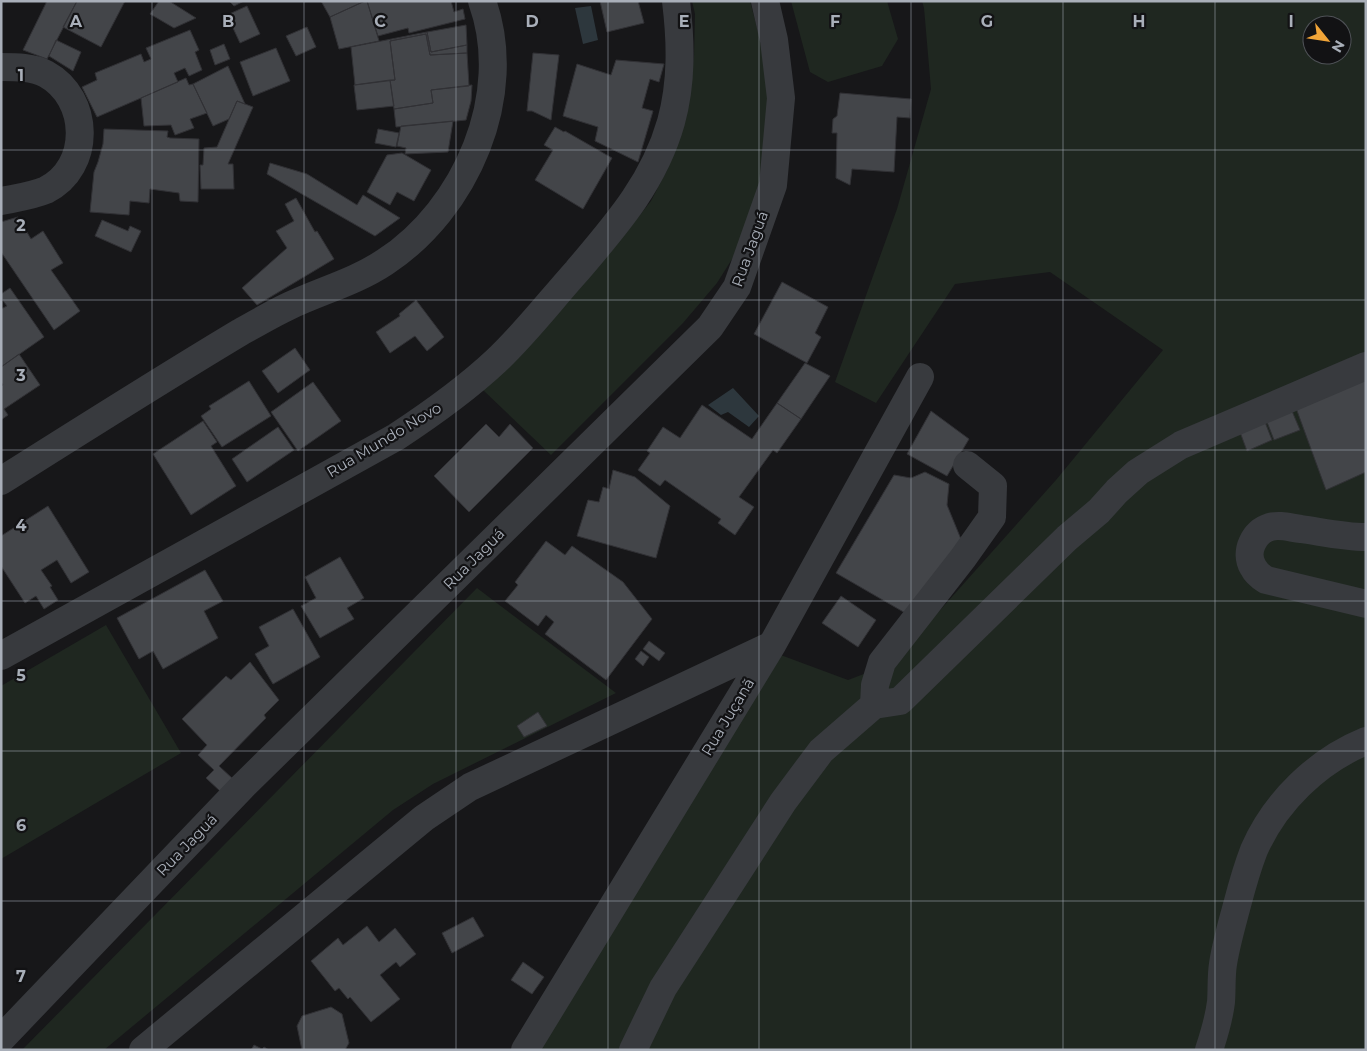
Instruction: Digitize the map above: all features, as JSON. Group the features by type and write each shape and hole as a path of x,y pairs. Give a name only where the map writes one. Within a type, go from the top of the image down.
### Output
{"street":[{"path":"1,480 241,332 288,306 361,276 386,262 412,241 435,217 454,192 470,165 481,136 489,103 492,69 490,35 482,1"},
{"name":"Rua Mundo Novo","path":"1,656 396,437 433,413 496,361 525,331 616,225 648,179 671,123 678,94 680,59 676,1"},
{"name":"Rua Jaguá","path":"1,1040 242,787 710,327 737,287 772,185 781,98 774,40 765,1"},
{"path":"1,67 29,68 45,74 60,84 72,98 78,114 81,132 79,149 72,165 61,179 46,190 1,201"},
{"path":"633,1050 663,988 783,802 821,751 874,705 900,701 1067,538 1099,511 1117,490 1138,472 1181,445 1366,366"},
{"name":"Rua Juçanã","path":"525,1050 772,645 920,377"},
{"path":"874,705 875,685 882,662 963,558 992,517 994,486 968,465"},
{"path":"1366,537 1280,526 1270,527 1261,531 1254,539 1250,549 1250,559 1258,575 1266,580 1366,604"},
{"path":"143,1050 424,818 470,787 772,645"},
{"path":"1208,1050 1220,1004 1222,966 1227,940 1245,873 1255,848 1283,803 1304,780 1328,761 1366,741"}],"shaded area":[{"path":"692,1 750,1 760,39 768,77 768,162 744,240 717,283 683,323 551,455 483,390 613,249 651,201 667,170 690,91 694,56 695,14"},
{"path":"791,1 887,1 898,39 882,66 828,82 810,72"},
{"path":"922,1 1366,1 1366,1050 535,1050 778,654 848,680 893,663 1056,480 1163,350 1050,272 955,284 876,403 835,382 897,209 931,89"},
{"path":"591,6 598,40 583,44 575,8"},
{"path":"733,388 759,416 749,427 728,412 721,415 708,405"},
{"path":"477,588 616,693 433,784 393,810 104,1050 22,1050"},
{"path":"106,625 181,753 1,859 1,686"}],"building":[{"path":"47,1 77,1 47,59 23,50"},
{"path":"77,1 125,1 101,47 63,27"},
{"path":"159,1 169,1 196,18 174,28 150,14"},
{"path":"229,1 244,1 234,6"},
{"path":"321,1 365,1 330,17"},
{"path":"367,1 379,41 339,49 330,17"},
{"path":"367,1 451,1 454,12 463,9 465,19 409,33 408,28 378,36"},
{"path":"600,1 638,1 644,23 607,32"},
{"path":"247,6 260,34 240,43 227,15"},
{"path":"466,25 467,45 431,52 427,32"},
{"path":"307,27 316,47 296,56 286,36"},
{"path":"190,30 199,50 195,52 202,70 189,76 185,68 174,73 178,82 97,117 82,87 97,80 95,73 141,54 144,62 151,59 146,48"},
{"path":"427,32 431,52 467,45 467,53 430,55 426,34 390,41 395,80 355,85 351,47"},
{"path":"426,34 430,55 467,53 469,86 431,90 433,103 394,109 390,80 395,80 390,41"},
{"path":"56,40 81,52 73,71 49,56"},
{"path":"224,44 230,59 215,65 210,50"},
{"path":"276,48 290,81 253,96 240,62"},
{"path":"533,53 559,55 551,120 532,111 527,111"},
{"path":"616,60 664,64 659,82 650,79 642,108 653,111 638,162 595,141 598,127 563,116 577,64 611,75"},
{"path":"228,66 245,104 237,101 229,119 213,126 193,84"},
{"path":"186,78 189,85 193,84 207,113 190,119 194,128 175,135 171,125 144,126 141,98"},
{"path":"390,80 394,106 357,110 354,85"},
{"path":"472,85 471,101 466,120 396,127 394,109 433,103 431,90"},
{"path":"840,93 911,99 910,118 897,117 894,172 852,169 850,185 836,178 837,133 832,133 833,119 837,116"},
{"path":"237,101 253,107 228,164 233,164 234,189 201,189 200,165 203,165 204,148 217,147"},
{"path":"453,121 448,152 405,154 406,148 397,146 401,126"},
{"path":"555,127 612,158 583,209 535,180 553,150 544,145"},
{"path":"104,129 168,131 167,137 170,138 199,139 198,202 180,201 179,193 150,189 149,203 130,201 129,215 90,212 94,172 103,144"},
{"path":"378,129 399,133 396,147 375,143"},
{"path":"402,153 431,170 414,201 397,192 390,205 367,192 387,155"},
{"path":"270,163 307,174 357,205 363,195 400,218 375,236 267,174"},
{"path":"296,198 315,232 317,231 334,259 257,305 242,288 287,248 276,231 294,221 285,204"},
{"path":"18,217 31,239 43,231 63,263 51,270 80,311 54,330 1,252 1,222"},
{"path":"102,220 128,231 130,226 141,231 131,252 95,236"},
{"path":"782,282 828,307 815,333 821,337 807,363 754,334"},
{"path":"10,288 44,337 1,367 1,309 7,306 1,298 1,294"},
{"path":"416,300 444,337 427,351 415,336 390,353 376,332 400,316 399,314"},
{"path":"295,348 310,370 278,393 262,371"},
{"path":"19,354 40,385 4,409 8,415 1,420 1,386 3,385 1,382 1,367"},
{"path":"805,363 830,376 801,419 777,403"},
{"path":"1366,379 1366,472 1326,490 1296,408"},
{"path":"249,381 271,416 222,447 201,416 211,409 209,406"},
{"path":"313,382 341,421 298,451 271,412"},
{"path":"777,403 801,419 777,453 773,450 739,497 754,507 735,535 718,523 721,519 665,480 660,486 638,470 650,453 647,451 663,427 680,438 702,405 752,439"},
{"path":"931,411 969,439 947,476 907,454"},
{"path":"1292,411 1300,430 1274,440 1267,422"},
{"path":"203,421 217,442 211,446 236,486 191,515 153,454"},
{"path":"1265,422 1272,440 1247,451 1240,432"},
{"path":"486,424 499,437 510,424 533,448 469,512 434,476"},
{"path":"278,427 294,450 247,482 232,459"},
{"path":"613,470 635,477 670,506 656,558 577,536 588,500 599,502 603,487 609,489"},
{"path":"925,472 949,484 947,505 963,544 907,614 836,573 894,475 911,478"},
{"path":"48,506 89,572 71,583 57,560 41,570 52,586 50,587 58,600 44,609 36,596 25,603 1,566 1,536"},
{"path":"546,541 565,555 572,546 623,582 652,619 606,680 545,634 554,622 546,615 538,626 505,601 518,585 515,582"},
{"path":"340,557 364,598 347,608 354,619 320,638 301,606 316,598 305,577"},
{"path":"205,570 223,601 204,611 218,638 163,669 153,651 139,659 117,618"},
{"path":"841,596 876,620 858,647 822,623"},
{"path":"293,609 320,657 273,684 255,654 269,646 259,627"},
{"path":"649,641 665,653 659,661 643,649"},
{"path":"641,651 649,657 643,666 635,659"},
{"path":"250,662 279,700 264,715 266,718 219,766 233,779 221,792 206,778 214,770 198,755 207,745 182,719 226,676 231,680"},
{"path":"538,712 547,726 524,737 517,726"},
{"path":"473,917 484,936 452,953 442,933"},
{"path":"367,926 379,942 395,928 416,954 400,967 396,962 380,975 400,999 371,1022 350,997 348,999 339,988 335,991 311,961 338,938 343,945"},
{"path":"523,962 544,977 532,994 511,980"},
{"path":"331,1007 342,1014 349,1043 345,1050 302,1050 297,1026 302,1016"},
{"path":"254,1045 262,1049 264,1047 269,1050 251,1050"}]}
